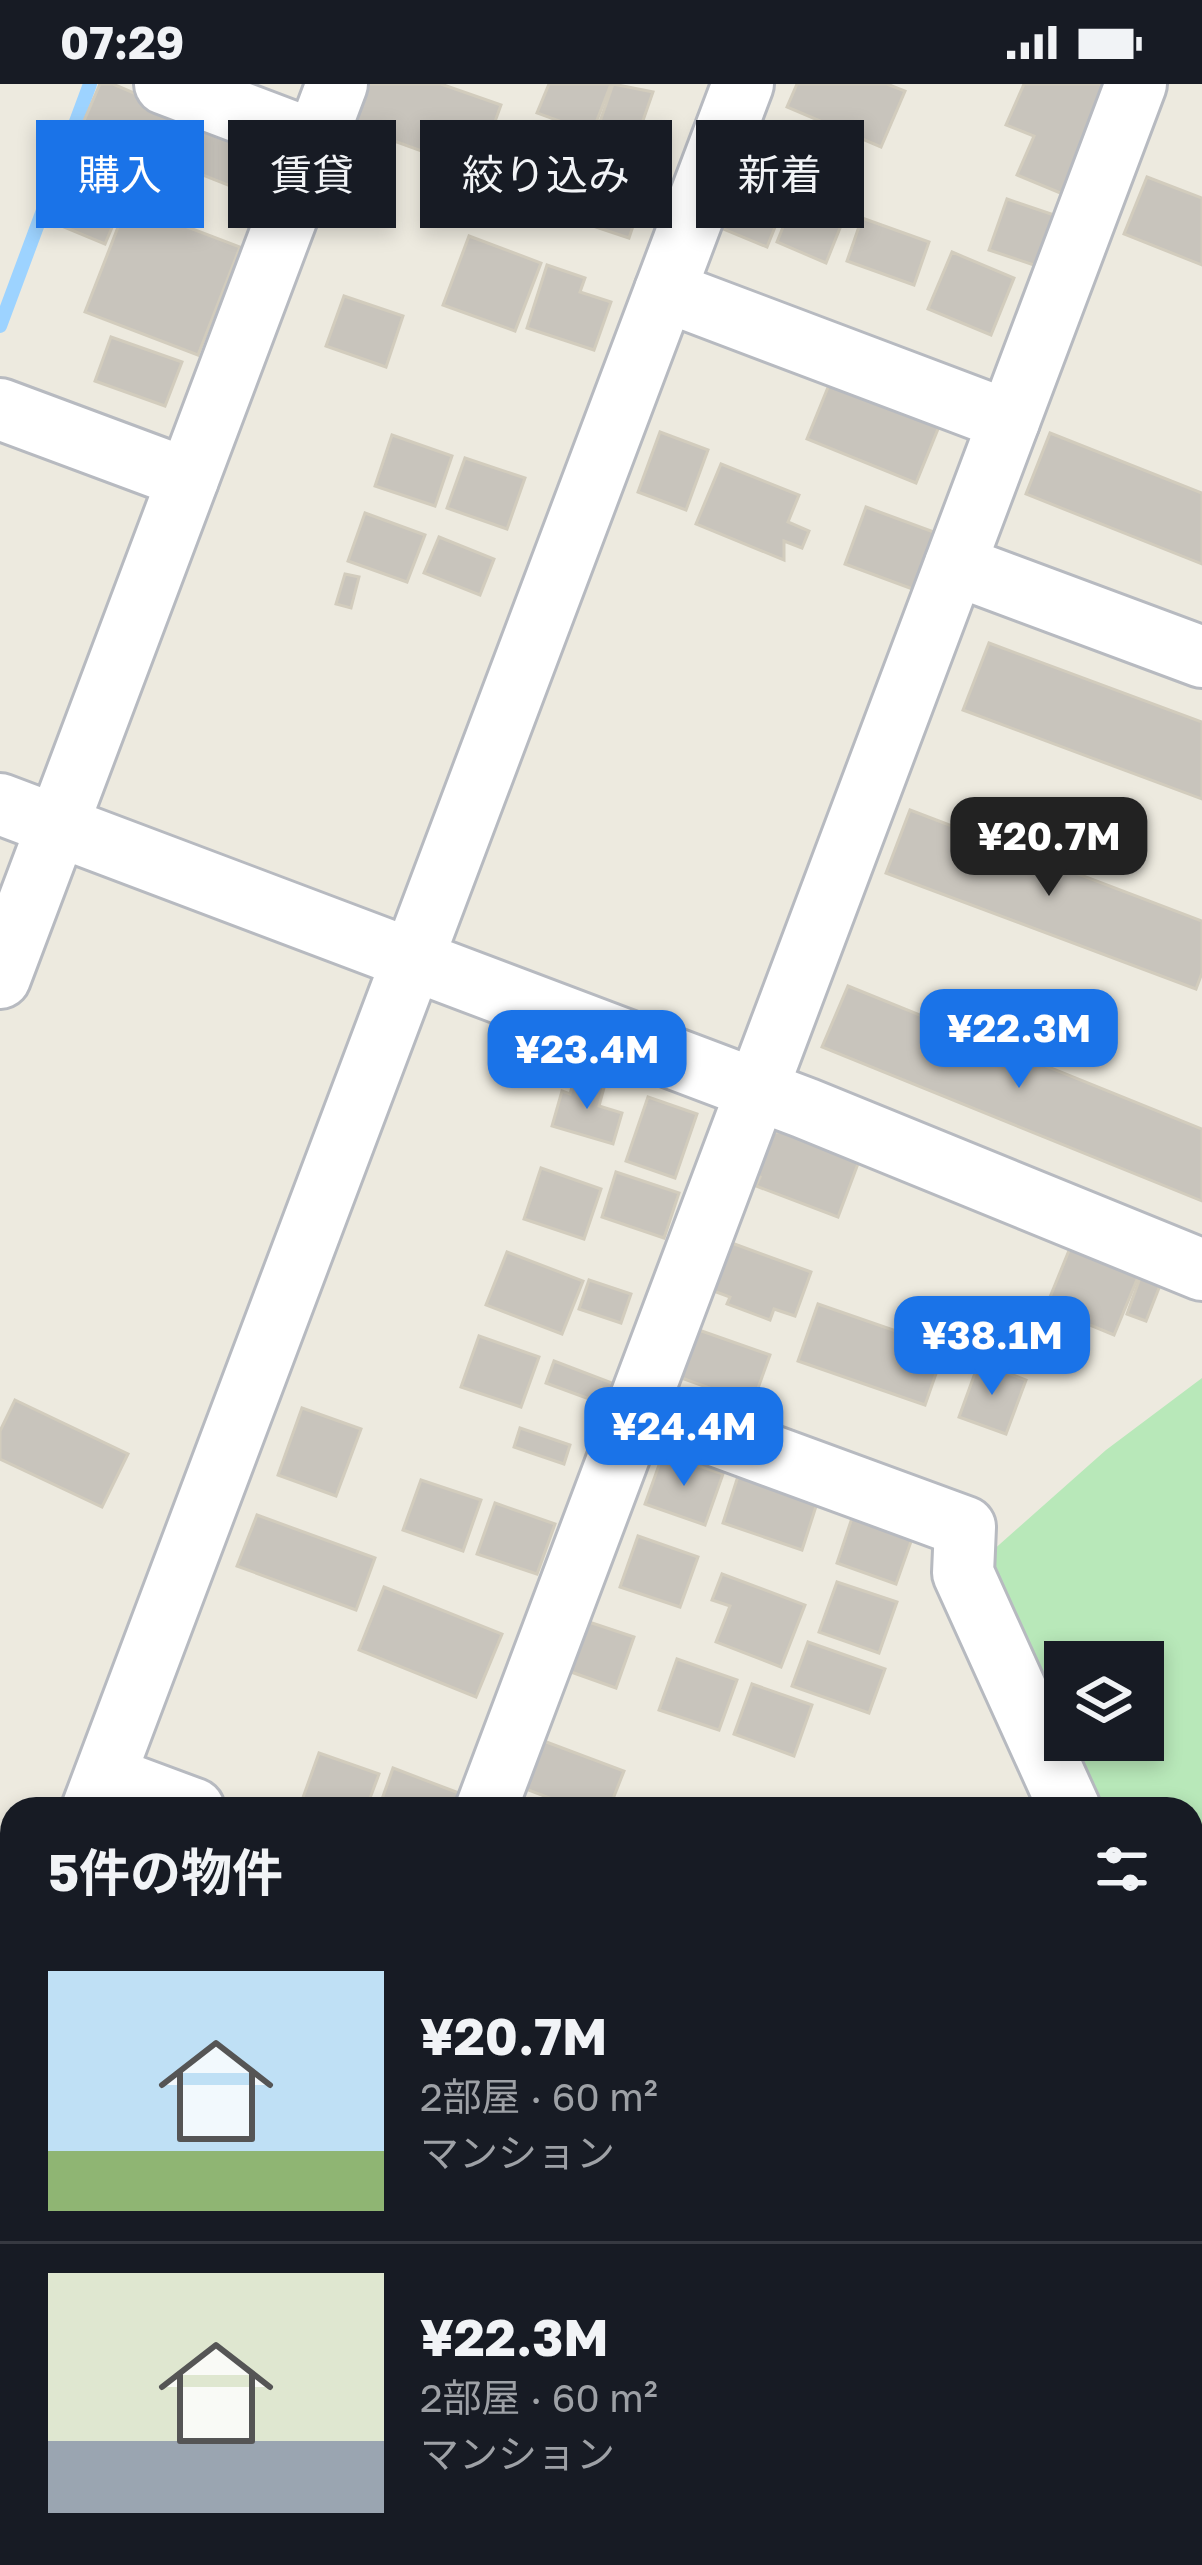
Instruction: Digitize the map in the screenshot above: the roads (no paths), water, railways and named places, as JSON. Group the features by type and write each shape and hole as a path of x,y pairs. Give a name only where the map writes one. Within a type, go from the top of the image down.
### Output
{"street":[{"path":"165,84 260,120"},
{"path":"324,120 337,84"},
{"path":"98,1792 743,84"},
{"path":"491,1797 1136,84"},
{"path":"0,978 283,228"},
{"path":"664,291 1009,422"},
{"path":"0,409 188,479"},
{"path":"955,565 1202,657"},
{"path":"0,804 757,1090 1202,1270"},
{"path":"638,1407 965,1527 963,1574 1065,1797"}],"waterway":[{"path":"0,326 90,84"}]}
